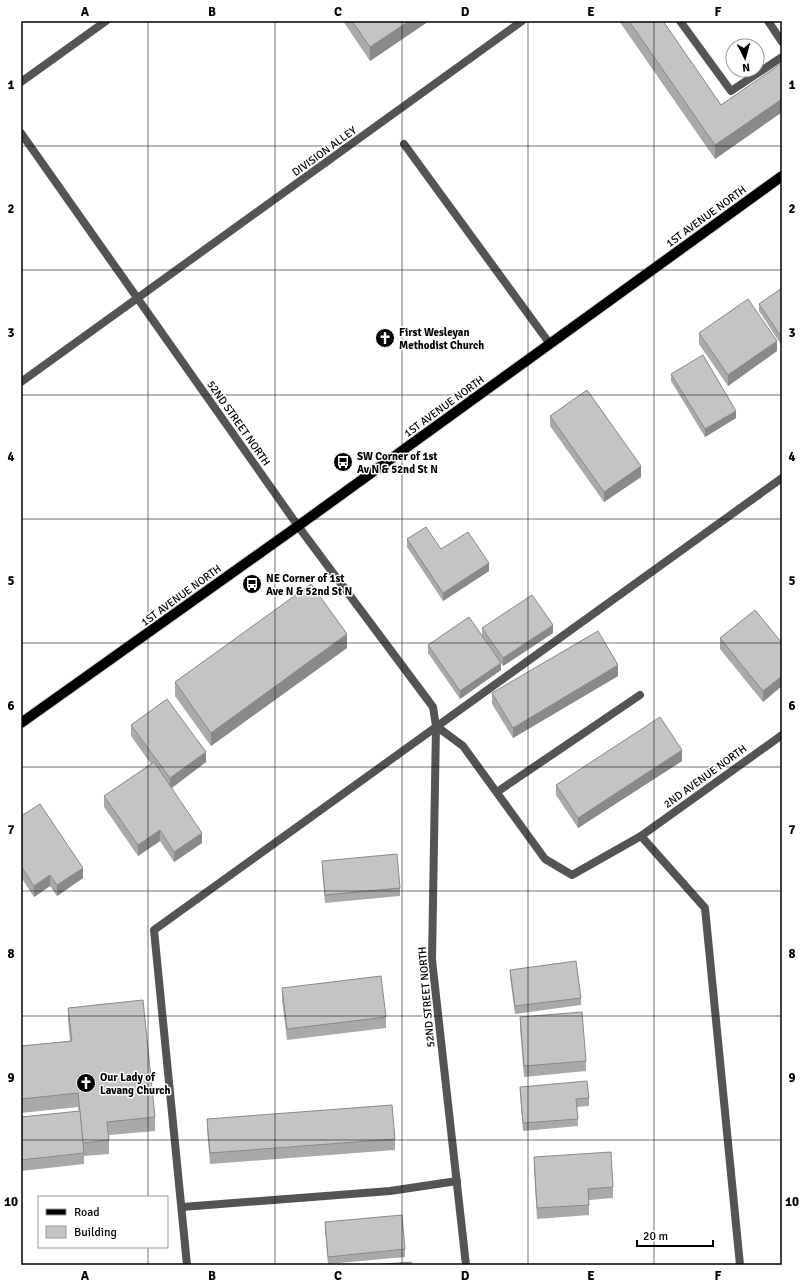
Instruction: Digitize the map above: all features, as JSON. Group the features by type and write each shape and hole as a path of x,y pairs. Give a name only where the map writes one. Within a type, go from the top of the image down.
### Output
{"main road":[{"name":"1ST AVENUE NORTH","path":"21,723 298,526 782,176"}],"street":[{"path":"21,82 106,21"},
{"name":"DIVISION ALLEY","path":"21,382 522,21"},
{"path":"680,21 731,91 782,57"},
{"path":"768,21 782,42"},
{"name":"52ND STREET NORTH","path":"21,133 298,526 433,707 436,726 432,960 466,1265"},
{"path":"404,144 550,344"},
{"path":"187,1265 154,930 782,478"},
{"path":"497,792 640,694"},
{"path":"436,726 464,746 545,859 572,875 641,836 705,908 740,1265"},
{"name":"2ND AVENUE NORTH","path":"641,836 782,735"},
{"path":"182,1207 390,1191 457,1181"}],"building":[{"path":"352,21 409,21 370,47"},
{"path":"629,21 663,21 721,105 760,78 765,78 765,75 782,63 782,99 715,145"},
{"path":"782,288 782,338 759,304"},
{"path":"748,299 777,341 728,375 699,333"},
{"path":"703,355 736,411 705,429 671,374"},
{"path":"587,390 641,466 604,492 550,416"},
{"path":"426,527 441,549 468,532 489,563 443,593 407,539"},
{"path":"311,584 347,634 211,733 175,682"},
{"path":"532,595 553,625 503,658 482,628"},
{"path":"755,610 782,643 782,676 763,691 720,638"},
{"path":"469,617 501,663 460,691 428,645"},
{"path":"598,631 618,665 513,728 492,693"},
{"path":"167,699 206,752 170,778 131,725"},
{"path":"660,717 682,750 578,818 556,785"},
{"path":"154,762 202,833 174,852 160,830 138,845 104,796"},
{"path":"40,804 83,868 57,885 50,875 34,886 21,866 21,816"},
{"path":"397,854 400,888 325,895 322,861"},
{"path":"576,961 581,998 515,1006 510,970"},
{"path":"381,976 386,1017 287,1029 282,988"},
{"name":"Our Lady of Lavang Church","path":"143,1000 155,1117 107,1122 109,1140 83,1143 78,1093 21,1099 21,1046 72,1041 68,1008"},
{"path":"582,1012 586,1061 524,1066 520,1017"},
{"path":"587,1081 589,1098 576,1099 578,1119 523,1123 520,1087"},
{"path":"392,1105 395,1139 210,1153 207,1119"},
{"path":"80,1111 84,1153 21,1160 21,1117"},
{"path":"611,1152 613,1187 588,1189 589,1205 537,1208 534,1157"},
{"path":"402,1215 405,1249 328,1257 325,1222"},
{"path":"411,1262 412,1265 371,1265"}],"place":[{"name":"First Wesleyan Methodist Church","path":"385,338"},
{"name":"SW Corner of 1st Av N & 52nd St N","path":"343,462"},
{"name":"NE Corner of 1st Ave N & 52nd St N","path":"252,584"},
{"name":"Our Lady of Lavang Church","path":"86,1083"}]}
